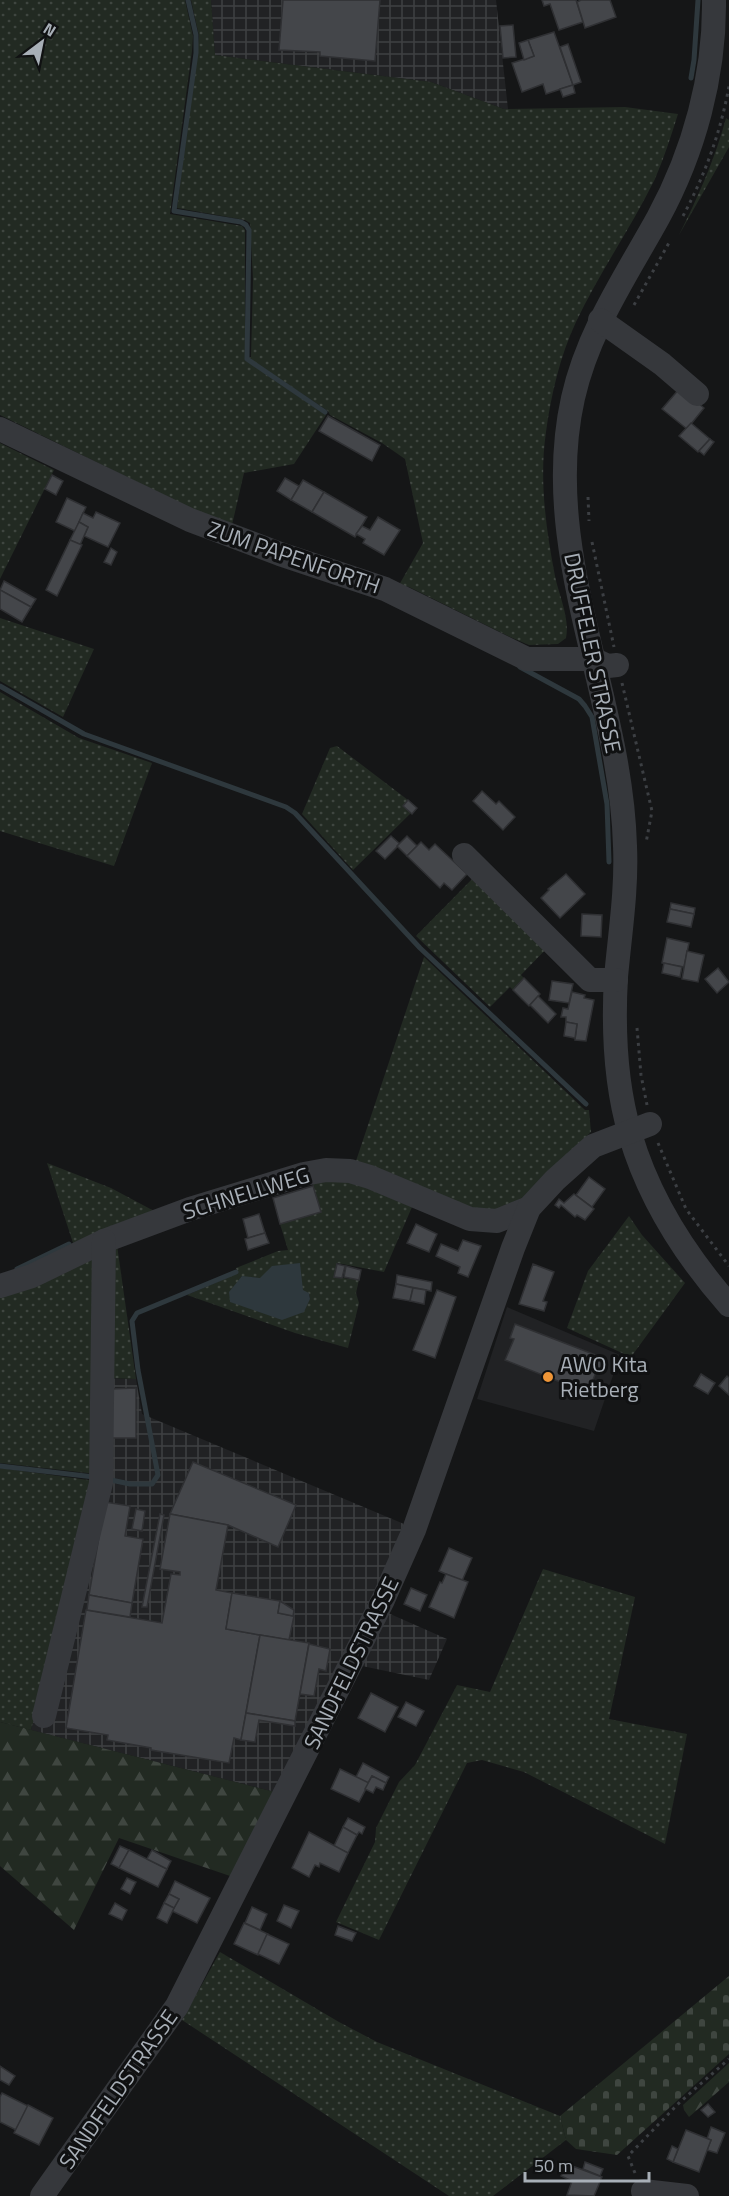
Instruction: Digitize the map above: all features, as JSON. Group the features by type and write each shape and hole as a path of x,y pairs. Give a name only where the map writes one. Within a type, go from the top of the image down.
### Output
{"street":[{"name":"DRUFFELER STRASSE","path":"714,0 713,31 706,83 686,160 609,326 581,368 573,394 567,431 564,478 567,531 621,788 626,848 616,980 615,1035 619,1083 640,1128 642,1170 669,1225 706,1279 729,1305"},
{"path":"609,326 662,364 697,394"},
{"name":"ZUM PAPENFORTH","path":"0,429 190,520 280,554 386,589 527,659 593,659 608,666 617,665"},
{"path":"464,855 590,980 616,980"},
{"name":"SANDFELDSTRASSE","path":"42,2196 177,2006 379,1610 414,1530 513,1248 530,1208 555,1180 592,1146 640,1128"},
{"name":"SCHNELLWEG","path":"0,1286 32,1276 104,1241 190,1209 304,1174 326,1170 350,1171 370,1177 470,1219 497,1221 530,1208"},
{"path":"44,1716 102,1483 104,1241"},
{"path":"643,2191 687,2196"}],"path":[{"path":"683,217 711,153 729,86"},
{"path":"609,326 672,238"},
{"path":"587,493 590,523"},
{"path":"590,533 617,665 652,811 643,853"},
{"path":"637,1027 641,1076 640,1128 669,1174 686,1209 729,1266"},
{"path":"643,2191 628,2156 680,2102 729,2059"}],"shaded area":[{"path":"211,0 496,0 508,109 431,82 215,55"},
{"path":"300,1263 303,1290 309,1293 310,1299 304,1312 282,1320 230,1302 229,1292 242,1276 260,1278 272,1266"},
{"name":"AWO Kita Rietberg","path":"507,1307 620,1355 594,1431 477,1399"},
{"path":"97,1378 136,1379 142,1414 404,1524 355,1637 275,1792 31,1730 96,1481"},
{"path":"388,1613 447,1639 429,1680 362,1666"}],"green space":[{"path":"0,0 185,0 193,36 192,51 170,214 242,226 245,230 245,360 326,415 294,464 244,473 232,525 186,506 0,415"},
{"path":"191,0 211,0 215,55 431,82 504,109 625,107 678,114 655,179 576,322 565,348 553,390 544,450 543,486 555,576 567,623 566,638 558,644 529,645 409,587 399,585 423,543 405,459 382,443 330,415 328,411 248,358 251,357 253,279 250,223 245,220 177,208 199,36"},
{"path":"726,118 729,120 729,147 679,235 706,178"},
{"path":"0,443 54,470 0,579"},
{"path":"0,618 94,649 63,717 0,681"},
{"path":"0,692 79,738 152,763 114,866 0,831"},
{"path":"337,746 408,800 403,806 411,813 353,870 302,814 330,748"},
{"path":"477,874 550,945 521,975 524,978 513,990 510,987 490,1007 416,936"},
{"path":"424,957 585,1110 589,1110 591,1132 519,1201 491,1212 473,1211 355,1164"},
{"path":"47,1163 111,1188 156,1212 74,1246"},
{"path":"348,1180 412,1207 384,1272 337,1263 335,1277 359,1280 356,1293 359,1303 348,1348 295,1333 187,1295 238,1273 236,1268 278,1251 288,1250 280,1224 321,1212 312,1182","holes":["242,1277 260,1278 309,1293 310,1298 304,1311 293,1315"]},
{"path":"629,1216 642,1235 685,1283 631,1357 567,1328 588,1271"},
{"path":"117,1245 136,1379 108,1378 108,1290"},
{"path":"96,1255 96,1474 0,1463 0,1295"},
{"path":"0,1468 96,1481 31,1730 0,1722"},
{"path":"543,1569 635,1597 609,1719 687,1734 665,1844 524,1772 482,1760 467,1763 379,1940 336,1922 375,1842 376,1828 399,1782 415,1765 457,1685 490,1692"},
{"path":"0,1722 275,1792 233,1877 119,1838 74,1930 0,1866"},
{"path":"220,1952 377,2042 560,2116 566,2140 493,2196 449,2196 182,2020"},
{"path":"729,1976 729,2054 617,2155 576,2149 566,2140 560,2116"},
{"path":"729,2063 729,2082 689,2117 683,2105"}],"building":[{"path":"283,0 380,0 375,61 320,56 320,52 279,50"},
{"path":"542,0 576,0 583,22 559,30 550,4 544,6"},
{"path":"610,0 616,17 585,28 577,2"},
{"path":"513,25 516,57 503,58 500,26"},
{"path":"554,32 573,85 546,94 543,84 522,92 512,63 534,56 528,40"},
{"path":"528,40 534,56 524,60 519,43"},
{"path":"568,44 581,82 573,85 560,47"},
{"path":"573,85 575,93 563,97 560,89"},
{"path":"680,388 704,408 687,429 662,409"},
{"path":"328,416 380,445 372,461 319,431"},
{"path":"691,423 710,439 698,452 679,436"},
{"path":"710,439 714,442 704,455 699,451"},
{"path":"52,475 63,481 56,495 45,489"},
{"path":"285,478 299,486 291,500 277,491"},
{"path":"303,480 324,492 312,512 291,500"},
{"path":"324,492 367,517 355,537 312,512"},
{"path":"67,498 86,507 75,531 56,522"},
{"path":"96,512 120,523 108,547 84,536 88,527 79,522 83,513 93,518"},
{"path":"378,517 400,530 384,555 363,543 365,539 356,534 362,526 370,530"},
{"path":"79,522 88,527 80,545 70,540"},
{"path":"70,540 82,545 57,596 46,590"},
{"path":"111,548 117,552 111,565 104,562"},
{"path":"4,581 36,599 31,607 0,590"},
{"path":"0,590 31,607 22,622 0,609"},
{"path":"482,791 496,804 499,801 515,817 503,830 473,801"},
{"path":"408,800 417,808 412,814 403,806"},
{"path":"391,836 400,844 385,859 376,851"},
{"path":"407,836 417,846 407,856 397,846"},
{"path":"421,842 429,850 435,844 467,874 452,890 444,883 440,888 407,856"},
{"path":"566,874 585,894 560,918 541,898"},
{"path":"671,903 695,908 694,914 670,909"},
{"path":"670,909 694,914 691,927 667,922"},
{"path":"582,914 602,915 601,937 581,936"},
{"path":"667,938 689,943 684,967 662,963"},
{"path":"687,951 704,955 698,982 682,979"},
{"path":"664,963 682,967 680,977 662,973"},
{"path":"718,968 729,982 717,993 705,979"},
{"path":"524,978 540,994 529,1006 513,990"},
{"path":"552,981 573,984 569,1003 549,1000"},
{"path":"572,992 594,1000 586,1041 575,1040 577,1024 566,1022 566,1017 561,1017 563,1008 568,1009"},
{"path":"538,996 556,1014 548,1023 530,1005"},
{"path":"566,1022 577,1024 575,1038 564,1036"},
{"path":"589,1177 605,1189 592,1207 576,1195"},
{"path":"313,1186 321,1212 280,1224 273,1198"},
{"path":"574,1194 594,1209 585,1220 577,1215 575,1217 561,1205 559,1208 555,1205 559,1199 564,1203"},
{"path":"259,1214 265,1233 248,1238 243,1219"},
{"path":"416,1224 437,1234 429,1252 407,1243"},
{"path":"265,1233 269,1243 248,1250 245,1239"},
{"path":"463,1240 481,1246 468,1277 458,1273 460,1267 436,1256 441,1244 458,1251"},
{"path":"337,1264 345,1266 342,1278 334,1277"},
{"path":"533,1264 554,1272 543,1301 547,1302 544,1311 519,1304"},
{"path":"346,1266 361,1270 359,1280 344,1277"},
{"path":"397,1275 432,1282 431,1291 396,1284"},
{"path":"396,1284 413,1288 410,1301 393,1298"},
{"path":"413,1288 426,1290 424,1304 410,1301"},
{"path":"437,1290 456,1297 435,1358 413,1350"},
{"path":"515,1324 606,1359 600,1374 596,1372 588,1393 505,1360 514,1339 510,1338"},
{"path":"701,1374 715,1383 708,1394 694,1386"},
{"path":"727,1376 729,1378 729,1395 719,1386"},
{"path":"136,1388 136,1438 111,1438 110,1389"},
{"path":"193,1462 296,1505 278,1547 228,1525 170,1514"},
{"path":"105,1502 130,1506 125,1536 143,1539 132,1603 89,1595"},
{"path":"136,1509 145,1511 142,1531 132,1529"},
{"path":"160,1514 164,1515 147,1607 142,1607"},
{"path":"170,1514 228,1525 216,1590 232,1593 226,1629 260,1635 241,1740 234,1738 229,1763 151,1750 151,1748 107,1740 108,1735 66,1728 86,1610 162,1623 171,1574 180,1575 180,1572 160,1569"},
{"path":"449,1548 472,1558 462,1581 439,1571"},
{"path":"446,1574 468,1582 454,1618 429,1607"},
{"path":"411,1588 427,1595 420,1611 404,1604"},
{"path":"232,1593 280,1601 278,1613 294,1616 289,1640 226,1629"},
{"path":"89,1595 132,1603 130,1617 87,1610"},
{"path":"280,1601 294,1610 293,1616 278,1613"},
{"path":"260,1635 309,1643 295,1721 246,1713"},
{"path":"309,1644 330,1649 326,1671 319,1669 314,1696 300,1694"},
{"path":"371,1693 398,1707 385,1732 358,1718"},
{"path":"406,1702 424,1711 416,1726 398,1717"},
{"path":"246,1713 295,1721 295,1726 259,1720 255,1742 241,1740"},
{"path":"363,1763 389,1777 386,1783 372,1776 368,1783 356,1777"},
{"path":"340,1769 369,1783 359,1802 331,1789"},
{"path":"372,1776 386,1783 383,1790 376,1787 373,1793 365,1789"},
{"path":"348,1818 365,1827 362,1834 359,1832 357,1835 343,1827"},
{"path":"343,1827 357,1835 348,1853 334,1846"},
{"path":"309,1832 348,1853 339,1872 320,1863 319,1867 315,1865 309,1877 292,1868"},
{"path":"120,1846 129,1850 119,1868 111,1864"},
{"path":"129,1850 167,1869 158,1887 119,1868"},
{"path":"152,1850 171,1861 167,1869 147,1859"},
{"path":"127,1878 136,1882 130,1894 121,1889"},
{"path":"175,1881 210,1898 197,1923 172,1911 179,1899 169,1894"},
{"path":"169,1894 179,1899 174,1908 164,1903"},
{"path":"115,1903 127,1910 122,1920 109,1914"},
{"path":"164,1903 174,1908 167,1923 157,1918"},
{"path":"284,1905 299,1911 291,1928 277,1921"},
{"path":"252,1907 267,1914 260,1930 245,1923"},
{"path":"244,1923 268,1934 258,1955 234,1944"},
{"path":"338,1926 356,1933 352,1941 335,1935"},
{"path":"267,1934 289,1944 279,1964 258,1954"},
{"path":"0,2066 15,2076 9,2085 0,2080"},
{"path":"2,2093 28,2106 16,2130 0,2122"},
{"path":"708,2104 715,2112 708,2117 701,2110"},
{"path":"28,2105 53,2118 39,2145 14,2133"},
{"path":"711,2127 725,2133 717,2153 707,2150 711,2140 707,2139"},
{"path":"686,2130 711,2140 699,2172 673,2162"},
{"path":"672,2146 678,2149 673,2162 667,2159"},
{"path":"585,2162 603,2169 600,2176 583,2169"},
{"path":"567,2164 602,2177 594,2196 567,2195 572,2181 561,2176"}],"waterway":[{"path":"188,0 196,35 196,53 174,211 241,222 246,225 249,230 247,359 325,412"},
{"path":"691,78 698,0"},
{"path":"520,667 579,699 592,717 607,804 609,862"},
{"path":"0,686 84,734 286,807 295,813 420,948 586,1104"},
{"path":"17,1269 69,1244"},
{"path":"111,1480 130,1484 152,1484 158,1475 138,1370 132,1321 137,1313 236,1272"},
{"path":"0,1466 94,1477"}],"place":[{"name":"AWO Kita Rietberg","path":"548,1377"}]}
